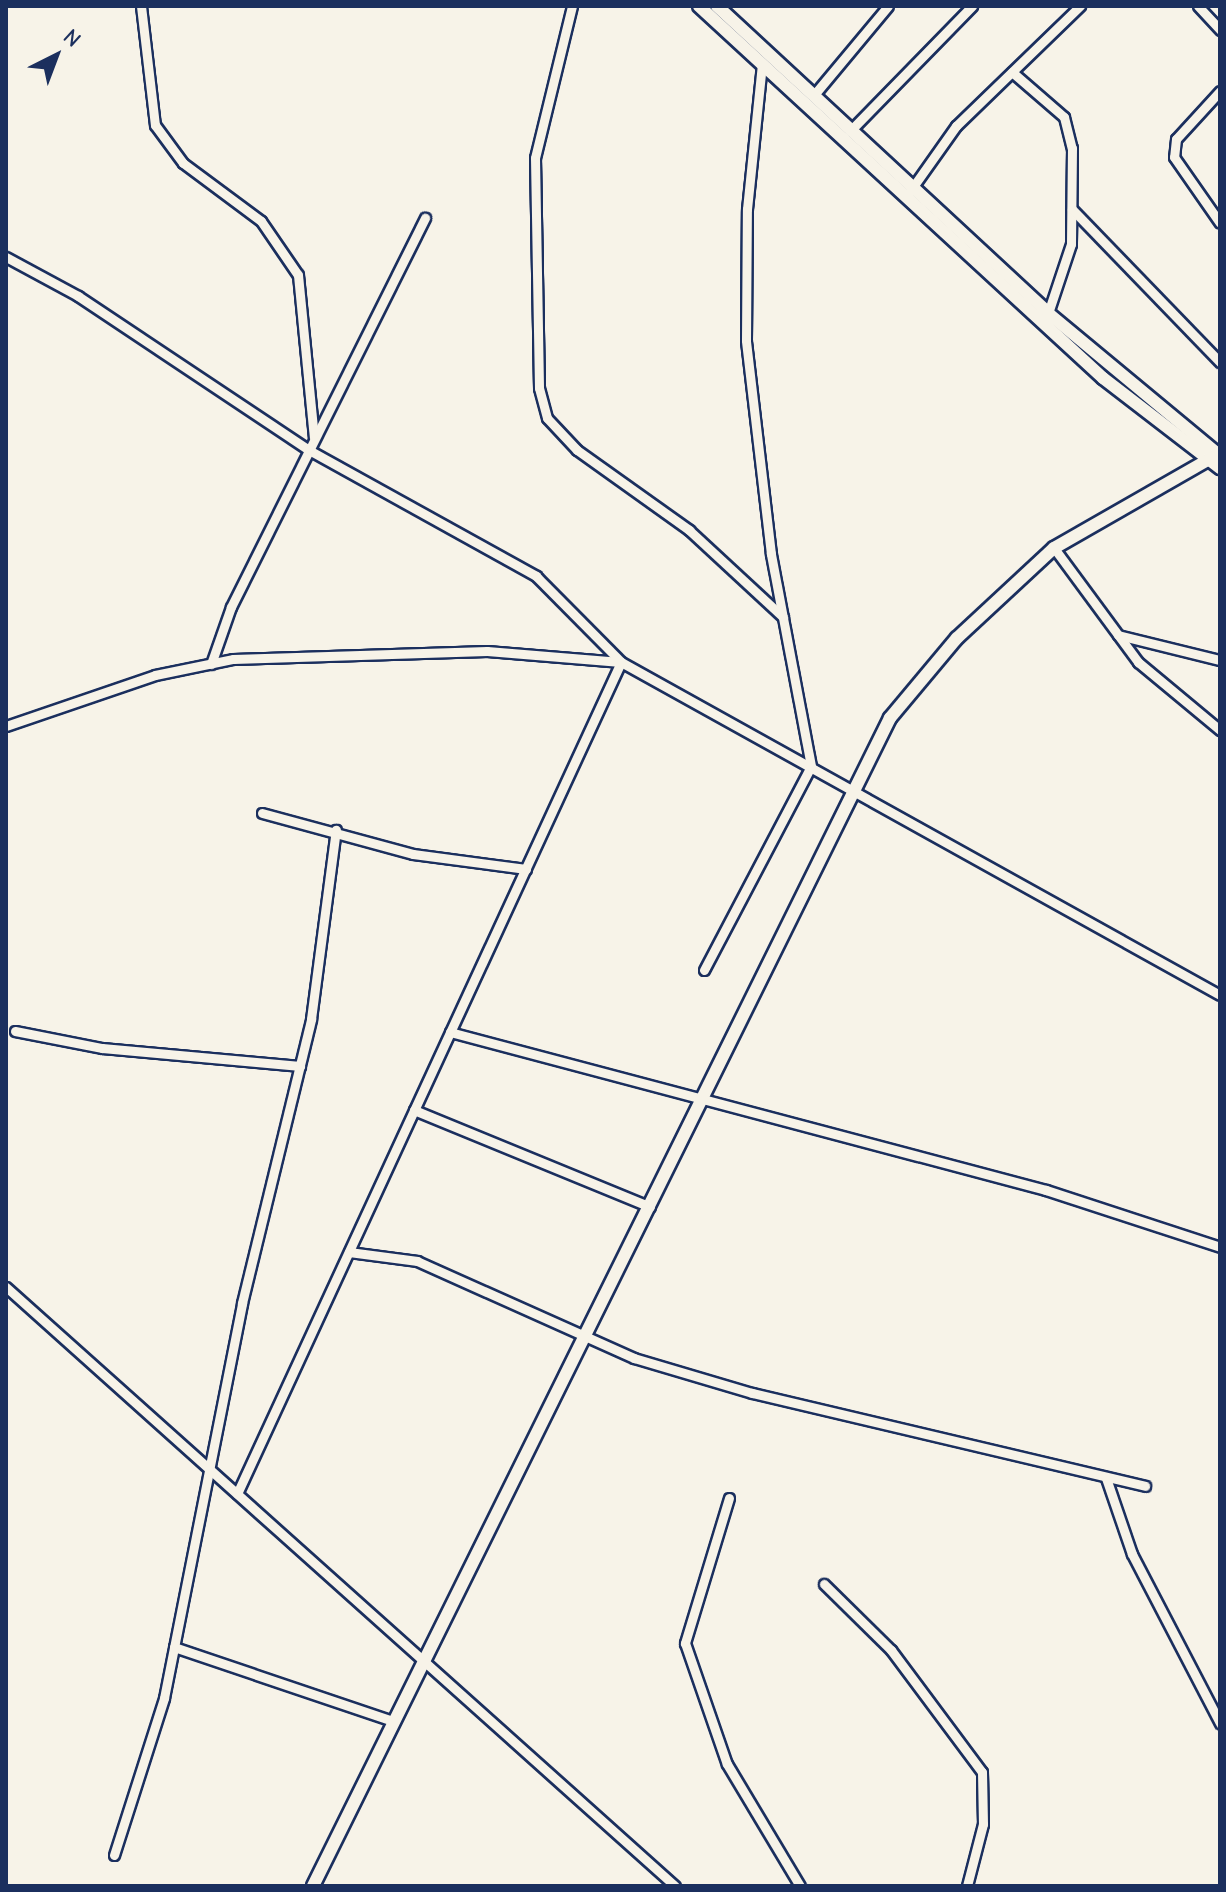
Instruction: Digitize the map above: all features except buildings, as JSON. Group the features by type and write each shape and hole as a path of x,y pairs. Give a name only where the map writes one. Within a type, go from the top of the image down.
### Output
{"street":[{"path":"141,6 155,125 183,163 261,221 298,275 315,438"},
{"path":"572,6 535,158 539,388 547,418 577,450 689,530 783,617"},
{"path":"699,6 908,203 1216,456"},
{"path":"717,6 1048,313 1216,456 1220,468"},
{"path":"813,96 888,6"},
{"path":"850,131 972,6"},
{"path":"908,203 910,188 956,126 1080,6"},
{"path":"1198,6 1220,30"},
{"path":"704,970 811,766 783,617 746,340 747,209 762,63"},
{"path":"1012,72 1064,117 1072,148 1072,209 1065,278 1048,313"},
{"path":"1220,91 1176,139 1174,157 1220,223"},
{"path":"1072,209 1220,362"},
{"path":"211,664 231,607 425,218"},
{"path":"6,257 78,296 309,450 536,576 621,662 1220,995"},
{"path":"313,1886 583,1333 705,1102 890,718 920,680 1054,548 1216,456"},
{"path":"1054,548 1138,662 1220,730"},
{"path":"1118,635 1220,660"},
{"path":"6,726 155,675 211,664 384,651 546,652 621,662"},
{"path":"237,1494 621,662"},
{"path":"262,813 336,830 413,854 526,869"},
{"path":"114,1855 174,1647 208,1467 300,1066 336,830"},
{"path":"15,1031 102,1048 300,1066"},
{"path":"450,1032 1046,1190 1220,1247"},
{"path":"414,1110 650,1207"},
{"path":"349,1252 417,1261 634,1358 752,1393 1145,1486"},
{"path":"6,1287 675,1886"},
{"path":"1106,1478 1132,1554 1220,1723"},
{"path":"729,1498 685,1643 727,1764 800,1886"},
{"path":"824,1584 891,1650 982,1772 983,1824 967,1886"},
{"path":"174,1647 393,1721"}]}
